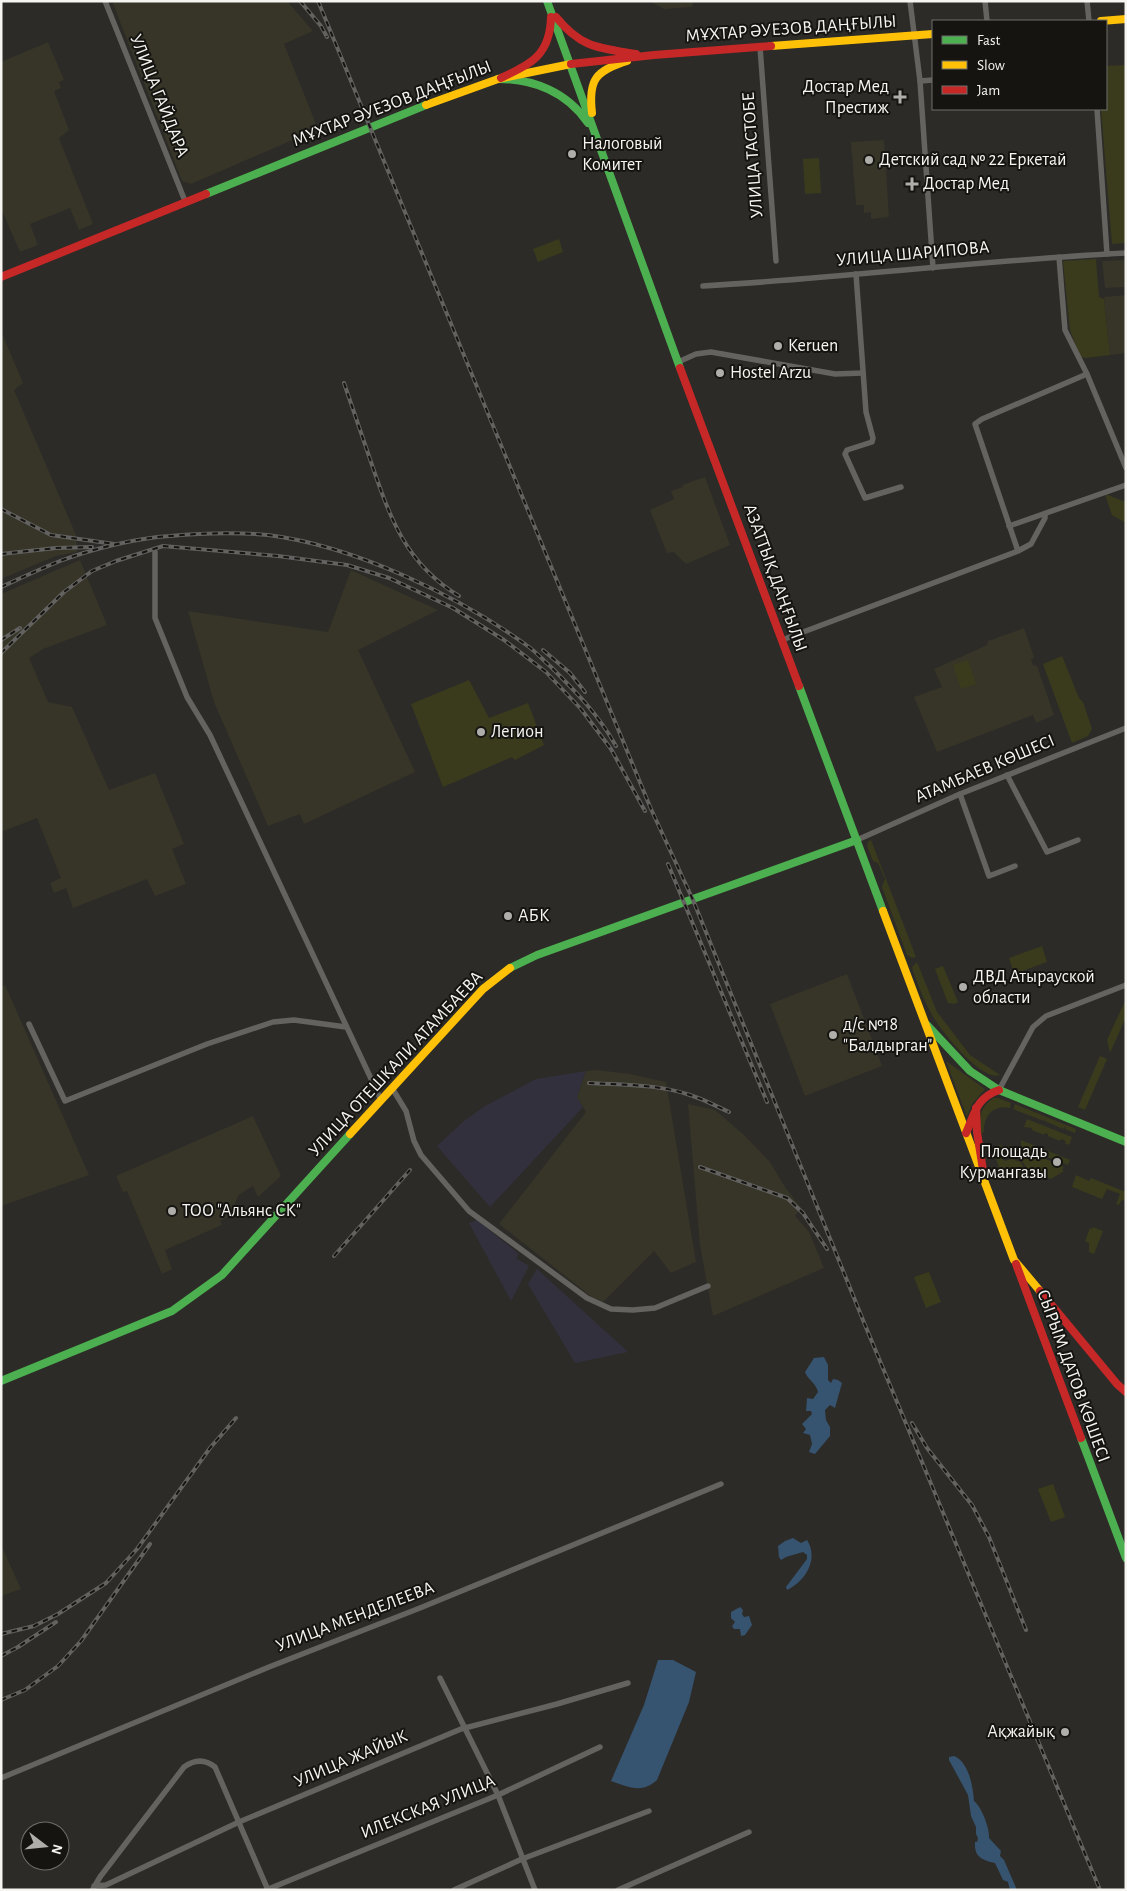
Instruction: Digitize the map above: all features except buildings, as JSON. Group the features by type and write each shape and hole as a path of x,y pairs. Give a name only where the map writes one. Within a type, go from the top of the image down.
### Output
{"main road":[{"path":"548,4 568,31 584,43 604,50 646,56"},
{"path":"548,4 596,137"},
{"path":"498,79 535,60 545,49 551,31 548,4"},
{"path":"1107,21 1126,19"},
{"name":"МҰХТАР ӘУЕЗОВ ДАҢҒЫЛЫ","path":"1,277 440,98 498,79 571,64 646,56 932,34"},
{"path":"596,137 591,104 592,93 601,71 646,56"},
{"path":"498,79 528,81 554,90 581,113 596,137"},
{"name":"АЗАТТЫҚ ДАҢҒЫЛЫ","path":"596,137 678,362 986,1186"},
{"name":"УЛИЦА ОТЕШКАЛИ АТАМБАЕВА","path":"1,1381 172,1311 222,1275 483,989 514,965 542,953 857,840"},
{"path":"927,1025 970,1071 999,1090 1126,1142"},
{"path":"966,1133 976,1108 988,1094 999,1090"},
{"path":"976,1108 976,1132 986,1186"},
{"name":"СЫРЫМ ДАТОВ КӨШЕСІ","path":"986,1186 1126,1558"},
{"path":"1014,1260 1117,1384 1126,1392"}],"street":[{"name":"УЛИЦА ГАЙДАРА","path":"105,1 185,201"},
{"path":"910,1 920,81 933,268"},
{"path":"985,1 987,20"},
{"path":"1087,1 1089,20"},
{"name":"УЛИЦА ТАСТОБЕ","path":"760,47 776,261"},
{"path":"920,81 932,80"},
{"path":"1097,110 1108,254"},
{"name":"УЛИЦА ШАРИПОВА","path":"703,286 1126,253"},
{"path":"1059,257 1065,330 1087,374 1126,468"},
{"path":"856,274 866,412 873,440 847,450 845,454 865,498 902,487"},
{"path":"678,362 696,354 711,352 835,374 863,373"},
{"path":"1018,551 975,424 982,419 1087,374"},
{"path":"1009,526 1126,485"},
{"path":"782,640 1018,551 1031,544 1045,518 1045,514"},
{"path":"155,552 155,618 188,697 210,735 381,1100"},
{"name":"АТАМБАЕВ КӨШЕСІ","path":"857,840 960,794 1126,728"},
{"path":"1007,775 1046,852 1078,840"},
{"path":"960,794 989,876 1015,866"},
{"path":"999,1090 1033,1027 1046,1016 1126,985"},
{"path":"29,1024 65,1101 207,1044 273,1022 294,1020 346,1026"},
{"path":"392,1088 406,1112 414,1141 421,1155 469,1211 587,1298 611,1309 656,1308 708,1286"},
{"name":"УЛИЦА МЕНДЕЛЕЕВА","path":"1,1778 260,1670 420,1608 721,1484"},
{"path":"440,1678 498,1795 535,1890"},
{"name":"УЛИЦА ЖАЙЫК","path":"93,1888 106,1884 239,1822 465,1728 628,1683"},
{"name":"ИЛЕКСКАЯ УЛИЦА","path":"267,1890 498,1795 600,1747"},
{"path":"93,1888 184,1767 198,1760 215,1767 267,1890"},
{"path":"454,1890 522,1859 649,1811"},
{"path":"618,1890 749,1832"}],"shaded area":[{"path":"112,1 287,1 313,31 284,44 318,129 191,184 182,181"},
{"path":"649,1 694,1 692,7 664,9"},
{"path":"48,42 64,80 59,82 61,88 54,91 69,130 59,138 93,224 79,230 70,208 30,224 38,245 20,252 1,208 1,62"},
{"path":"884,140 889,217 871,219 871,212 864,213 864,205 856,205 851,142"},
{"path":"1126,260 1126,287 1105,288 1102,261"},
{"path":"1126,295 1126,353 1110,355 1104,297"},
{"path":"1,331 23,383 14,390 76,535 77,552 56,556 1,579"},
{"path":"705,477 730,545 686,564 674,552 667,553 650,510 674,499 671,491"},
{"path":"80,560 107,625 43,649 29,658 48,702 72,707 109,790 155,773 184,844 172,849 186,884 155,896 147,879 73,908 66,888 54,893 50,883 61,878 37,818 1,832 1,594"},
{"path":"351,570 438,610 358,650 415,772 304,824 300,814 268,826 214,702 188,611 328,632"},
{"path":"1024,628 1034,657 1031,660 1033,665 1037,666 1054,715 1036,723 1033,715 937,752 914,697 942,687 934,669 987,645 988,641"},
{"path":"847,974 882,1066 805,1096 770,1004"},
{"path":"5,985 89,1175 1,1206 1,987"},
{"path":"597,1070 630,1074 666,1082 696,1262 671,1273 654,1251 603,1302 592,1297 499,1224 586,1112 577,1097 586,1071"},
{"path":"586,1071 577,1097 583,1107 490,1207 437,1146 464,1121 485,1106 536,1079"},
{"path":"688,1104 715,1110 744,1135 770,1162 785,1187 801,1208 795,1216 809,1232 824,1268 713,1316 700,1245"},
{"path":"253,1116 281,1176 258,1197 253,1186 238,1196 230,1216 220,1221 222,1225 165,1250 172,1269 162,1274 127,1191 123,1192 116,1176"},
{"path":"477,1220 519,1254 516,1258 529,1266 511,1301 469,1223"},
{"path":"537,1269 628,1352 575,1363 528,1284"},
{"path":"1,1545 21,1589 1,1596"}],"green space":[{"path":"1126,65 1126,243 1112,244 1101,110 1107,110 1107,66"},
{"path":"819,158 821,193 805,194 803,159"},
{"path":"559,239 563,252 538,262 533,249"},
{"path":"1096,259 1099,297 1104,299 1110,355 1085,358 1079,354 1070,330 1063,261"},
{"path":"1105,494 1126,502 1126,523 1112,515"},
{"path":"1062,656 1079,698 1083,702 1092,729 1088,736 1072,743 1043,664"},
{"path":"968,660 976,684 961,689 953,665"},
{"name":"Легион","path":"469,680 489,718 528,703 544,745 515,760 512,757 443,787 411,704"},
{"path":"871,840 916,957 912,958 907,955 882,887 885,879 878,863 873,861 867,846"},
{"path":"1042,946 1047,962 1014,974 1009,958"},
{"path":"917,962 937,1012 970,1055 1000,1075 992,1075 973,1064 938,1025 925,1001 913,971 912,967"},
{"path":"943,966 958,1002 954,1004 948,1003 935,969"},
{"path":"1126,999 1126,1017 1110,1053 1107,1040"},
{"path":"1100,1056 1107,1059 1085,1110 1078,1107"},
{"path":"946,1061 985,1089 972,1104 967,1117"},
{"path":"994,1098 1011,1103 1010,1108 999,1108 990,1113 985,1121 984,1132 980,1134 981,1113 989,1101"},
{"path":"1015,1104 1076,1129 1075,1133 1065,1129 1066,1126 1063,1129 1045,1121 1046,1118 1044,1121 1013,1109"},
{"path":"1027,1119 1072,1137 1069,1145 1061,1139 1060,1141 1048,1136 1048,1134 1045,1133 1044,1135 1032,1130 1032,1128 1024,1127"},
{"path":"1021,1140 1070,1160 1068,1165 1021,1147"},
{"path":"999,1145 1007,1147 1011,1145 1017,1158 1012,1157 1010,1150 1006,1149 1002,1152 1001,1158 1005,1161 1011,1159 1021,1162 1025,1171 1028,1172 1025,1179 1013,1174 1002,1178 995,1155"},
{"path":"1020,1148 1064,1167 1062,1170 1064,1171 1051,1179 1027,1169 1016,1151"},
{"path":"1076,1175 1089,1181 1091,1178 1126,1192 1126,1199 1121,1201 1119,1205 1116,1204 1120,1194 1107,1189 1102,1199 1072,1187"},
{"path":"1093,1227 1103,1231 1094,1254 1089,1252 1089,1243 1085,1241 1090,1228 1092,1229"},
{"path":"929,1272 941,1302 926,1308 914,1277"},
{"path":"1053,1484 1065,1517 1051,1522 1038,1489"}],"water":[{"path":"824,1357 828,1365 828,1380 831,1383 833,1379 842,1383 835,1408 830,1405 825,1410 826,1420 830,1427 830,1436 815,1454 809,1452 812,1444 810,1435 803,1433 806,1429 802,1424 812,1414 811,1411 806,1411 807,1398 813,1399 818,1392 805,1372 814,1358"},
{"path":"793,1538 801,1543 807,1540 812,1555 809,1569 805,1575 787,1590 786,1587 807,1559 807,1555 803,1552 781,1560 779,1557 778,1546"},
{"path":"740,1607 743,1610 742,1614 744,1617 749,1616 752,1625 745,1635 741,1636 740,1629 734,1629 732,1626 735,1622 731,1618 731,1612"},
{"path":"658,1660 673,1660 696,1672 689,1702 657,1780 646,1787 629,1787 611,1781 644,1705"},
{"path":"954,1756 967,1769 974,1801 984,1818 989,1838 1001,1851 1000,1856 1004,1860 1017,1890 1010,1890 1008,1882 1003,1880 995,1863 986,1861 977,1854 975,1842 977,1842 978,1838 971,1816 968,1795 949,1760 949,1757"}],"railway":[{"path":"300,1 321,26 327,37"},
{"path":"318,1 651,809 693,900 865,1325 1100,1890"},
{"path":"344,383 385,502 402,538 426,569 459,596"},
{"path":"1,509 51,535 114,544"},
{"path":"1,587 60,561 100,548 157,537 231,533 268,535 336,550 405,576 439,592 501,628 532,649 586,704 616,746"},
{"path":"1,653 64,592 92,571 163,546 278,556 347,565 389,578 453,608 504,640 546,672 581,709 611,749 645,811"},
{"path":"1,554 56,548 92,547"},
{"path":"1,640 20,628"},
{"path":"543,650 570,673 585,692"},
{"path":"668,864 767,1102"},
{"path":"589,1083 640,1086 678,1091 729,1112"},
{"path":"700,1167 787,1198 803,1213 827,1249"},
{"path":"334,1256 410,1170"},
{"path":"1,1634 34,1626 58,1614 106,1583 137,1549 210,1448 236,1418"},
{"path":"912,1423 927,1448 972,1505 989,1537 1026,1630"},
{"path":"1,1700 25,1690 58,1666 81,1641 150,1544"},
{"path":"1,1656 56,1622"}],"traffic: fast":[{"path":"547,1 680,368"},
{"path":"498,79 524,82 549,89 570,103 588,123"},
{"path":"206,194 426,105"},
{"path":"799,686 883,911"},
{"path":"510,968 537,955 857,840"},
{"path":"927,1025 970,1071 999,1090 1126,1142"},
{"path":"1,1381 172,1311 222,1275 350,1134"},
{"path":"1081,1438 1126,1558"}],"traffic: slow":[{"path":"1107,21 1126,19"},
{"path":"771,46 932,34"},
{"path":"592,113 591,92 596,78 608,69 627,61"},
{"path":"426,105 498,79 571,64"},
{"path":"883,911 1014,1260 1040,1291"},
{"path":"350,1134 483,989 510,968"}],"traffic: jam":[{"path":"501,78 530,62 543,49 550,30 551,17"},
{"path":"556,17 583,41 601,48 636,54"},
{"path":"571,64 654,55 771,46"},
{"path":"1,277 206,194"},
{"path":"680,368 799,686"},
{"path":"966,1133 977,1107 985,1097 999,1090"},
{"path":"976,1108 977,1132 983,1170"},
{"path":"1016,1264 1081,1438"},
{"path":"1040,1291 1117,1384 1126,1392"}],"place":[{"name":"Достар Мед Престиж","path":"900,97"},
{"name":"Налоговый Комитет","path":"572,154"},
{"name":"Детский сад № 22 Еркетай","path":"869,160"},
{"name":"Достар Мед","path":"912,184"},
{"name":"Keruen","path":"778,346"},
{"name":"Hostel Arzu","path":"720,373"},
{"name":"Легион","path":"481,732"},
{"name":"АБК","path":"508,916"},
{"name":"ДВД Атырауской области","path":"963,987"},
{"name":"д/с №18 \"Балдырган\"","path":"833,1035"},
{"name":"Площадь Курмангазы","path":"1057,1162"},
{"name":"ТОО \"Альянс СК\"","path":"172,1211"},
{"name":"Ақжайық","path":"1065,1732"}]}
